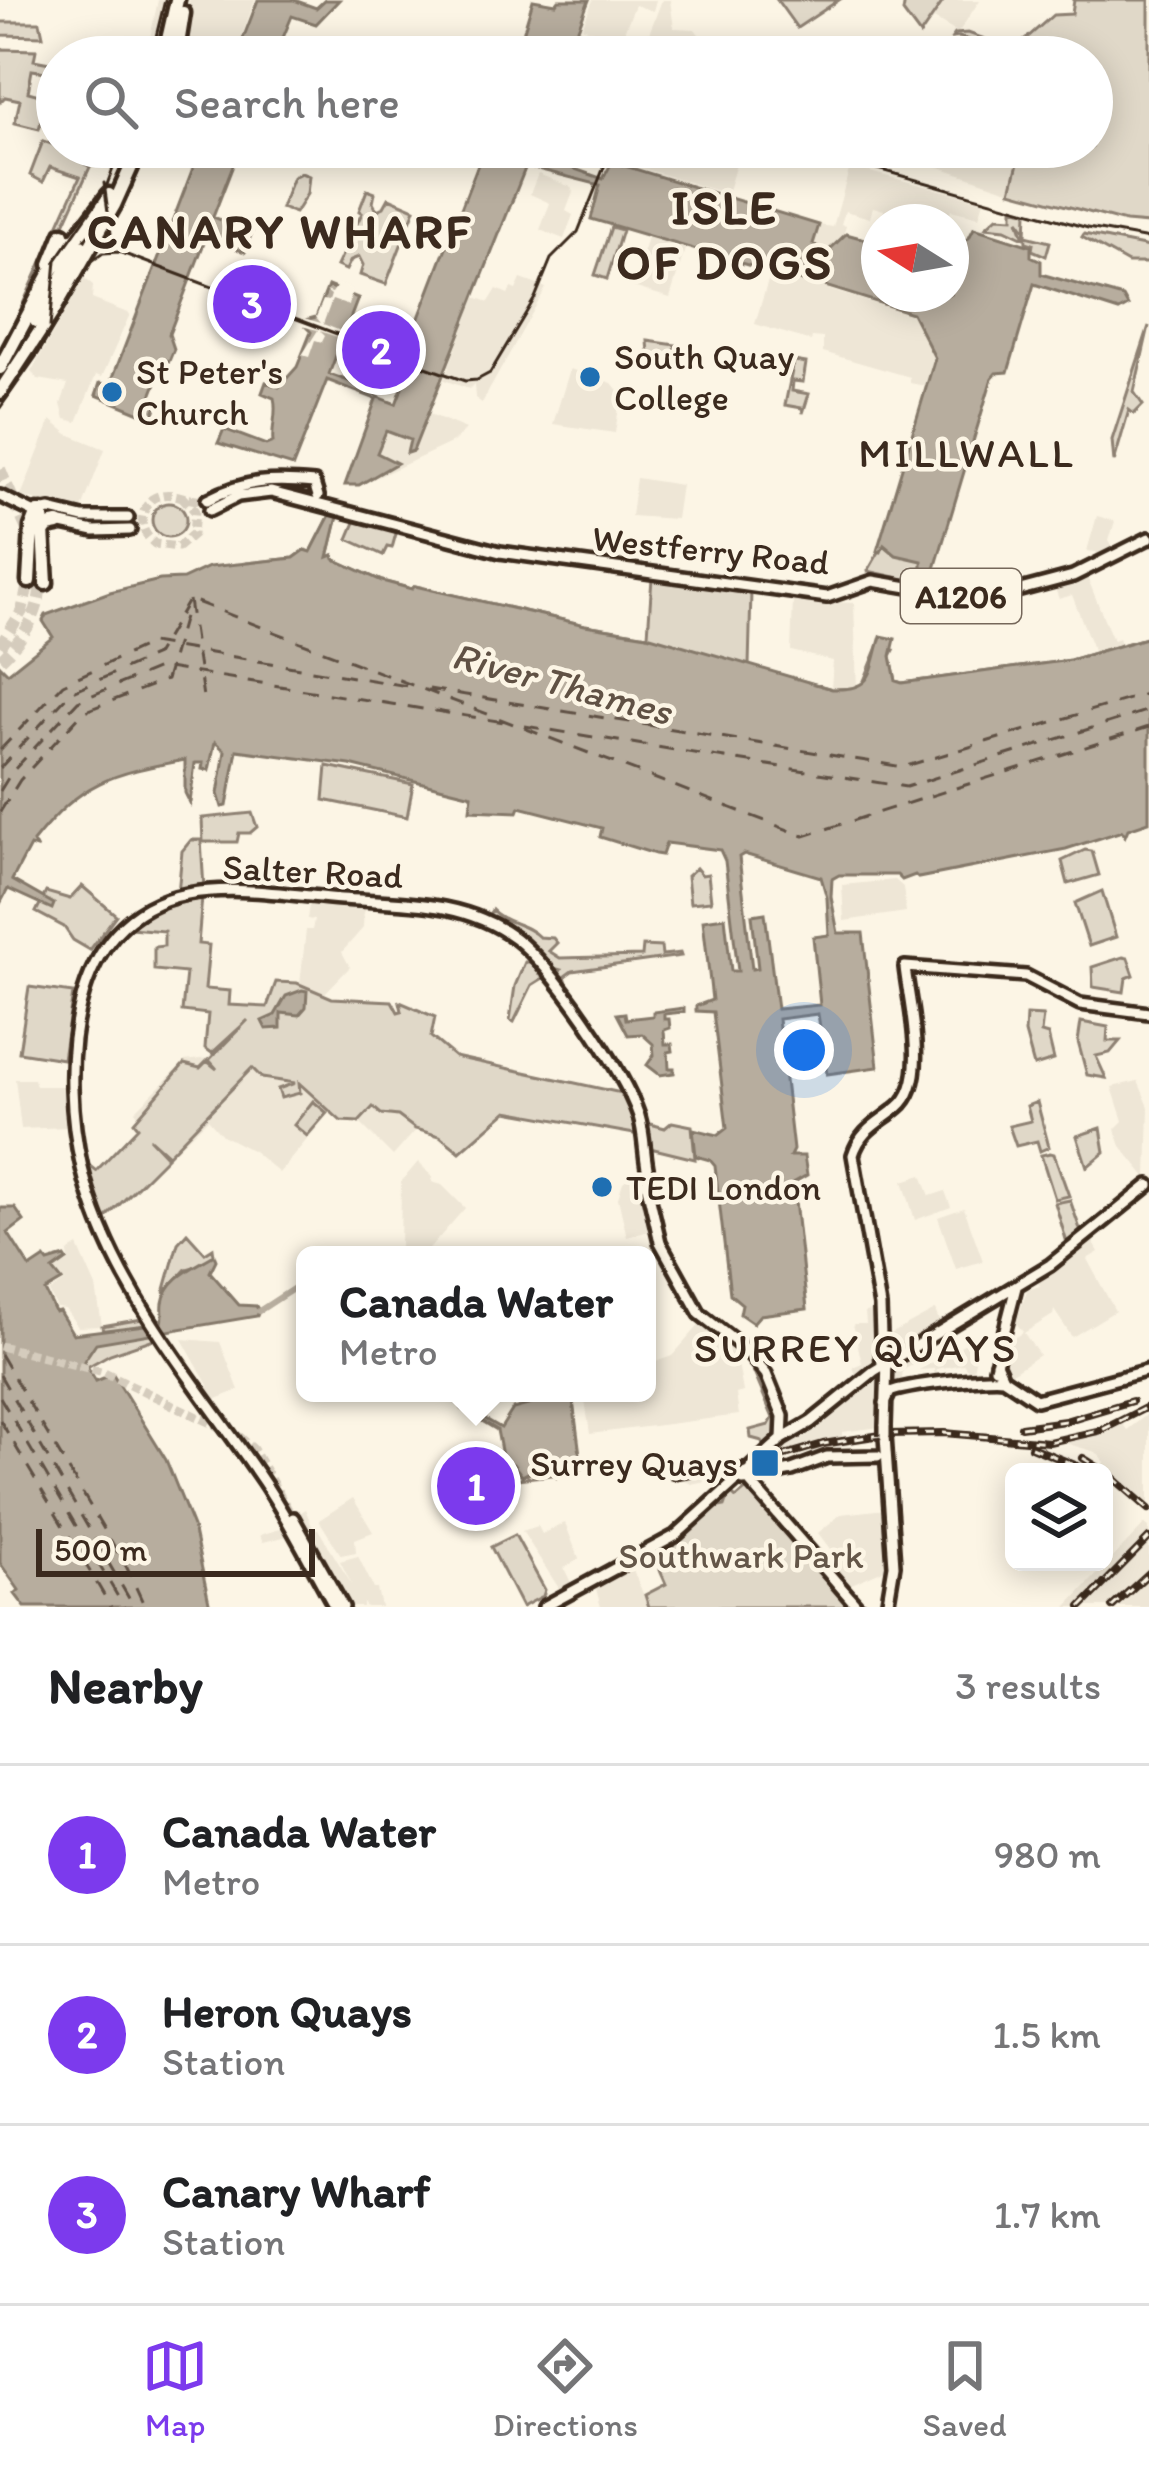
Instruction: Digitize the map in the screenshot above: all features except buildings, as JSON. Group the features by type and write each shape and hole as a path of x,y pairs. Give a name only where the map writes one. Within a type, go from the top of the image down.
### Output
{"highway":[{"path":"175,36 182,4"},
{"path":"7,370 45,326 126,168"},
{"path":"0,389 60,238 63,235 68,243 76,238 114,193"},
{"path":"34,320 114,193"},
{"path":"38,517 48,526 58,524"},
{"path":"28,580 38,517"},
{"path":"38,517 46,583"}],"main road":[{"path":"294,482 291,491 296,498"},
{"name":"Westferry Road","path":"315,498 316,485 244,483 209,505 251,493 315,498 461,543 522,556 827,598 870,580 967,597 1005,594 1073,577 1149,538"},
{"path":"0,493 38,517 50,510 129,524 94,531 58,524"},
{"name":"Salter Road","path":"339,1607 263,1481 113,1255 95,1214 81,1162 73,1101 75,1038 84,989 107,944 133,918 173,897 219,891 447,908 489,921 512,935 557,985 628,1089 642,1129 646,1178 663,1249 700,1314 739,1344 766,1374 783,1416"},
{"path":"887,1607 894,1569 882,1460 889,1396 870,1244 853,1155 862,1133 901,1105 915,1082 905,967 1026,976 1084,1005 1149,1013"},
{"path":"544,1607 671,1539 752,1478 782,1439 871,1374 1011,1292 1149,1185"},
{"path":"989,1376 1011,1292"},
{"path":"996,1363 1003,1378"},
{"path":"889,1396 989,1376 1003,1378 1036,1400 1149,1370"},
{"path":"783,1416 801,1428"},
{"path":"782,1439 783,1416"},
{"path":"752,1478 791,1471 827,1457 882,1460"},
{"path":"752,1478 858,1607"},
{"path":"293,1518 339,1607"},
{"path":"534,1607 556,1600"}],"shaded area":[{"path":"158,0 169,0 161,36 150,36"},
{"path":"189,0 255,0 242,36 183,36"},
{"path":"593,0 656,0 653,11 635,5 622,36 606,36 582,27"},
{"path":"662,0 670,0 674,28 695,29 700,36 648,36"},
{"path":"906,0 980,0 958,33 934,19 920,35 903,12"},
{"path":"643,168 735,168 727,194"},
{"path":"850,168 984,201 979,217 969,214 969,204 861,204 861,215 845,211 843,235 826,253 813,244 819,225 833,227"},
{"path":"942,168 1019,168 1012,191"},
{"path":"538,174 573,192 566,211 573,215 564,239 540,230 550,203 530,194"},
{"path":"647,237 685,249 670,298 633,287"},
{"path":"808,261 824,261 823,283 830,290 861,299 861,312 912,315 934,356 925,386 910,383 910,377 823,352 823,338 812,337 811,341 755,324 770,274 801,283"},
{"path":"84,278 93,285 92,299 130,314 102,377 96,375 77,422 65,419 61,404 68,384 38,379 31,372"},
{"path":"521,279 546,288 482,403 475,398 474,384 469,389 444,380 475,297 489,302 497,289 508,294 511,288 516,290"},
{"path":"570,369 612,383 621,394 615,433 553,424"},
{"path":"430,414 466,429 453,442 376,478 395,463 377,453 386,430 414,447"},
{"path":"51,420 68,434 105,449 80,514 21,496"},
{"path":"636,478 681,485 676,519 631,516"},
{"path":"1097,516 1115,521 1109,541 1116,552 1100,560 1096,552 1087,551"},
{"path":"1086,574 1113,640 1119,638 1122,646 1117,649 1095,654 1072,595 1059,599 1054,586"},
{"path":"793,600 854,603 857,690 831,689 833,661 791,651"},
{"path":"895,880 903,887 906,912 844,921 842,885"},
{"path":"314,901 364,904 363,928 342,952 350,967 324,994 300,984 306,930 312,930 314,920 307,919 309,905"},
{"path":"247,1018 275,1045 253,1068 262,1078 299,1083 330,1112 279,1173 253,1151 222,1135 208,1119 169,1156 134,1122 135,1111 185,1061 208,1058"},
{"path":"15,1079 34,1079 36,1086 65,1086 67,1127 21,1129"},
{"path":"1138,1081 1149,1107 1147,1178 1121,1146 1115,1129 1123,1121 1112,1087"},
{"path":"373,1107 417,1129 393,1156 359,1122"},
{"path":"418,1162 432,1182 442,1185 465,1208 432,1246 400,1246 401,1182"},
{"path":"922,1175 930,1196 945,1191 951,1207 915,1220 903,1181"},
{"path":"631,1176 642,1183 653,1230 627,1237 618,1198 623,1182"},
{"path":"964,1208 983,1261 956,1269 938,1217"},
{"path":"1091,1238 1099,1252 1087,1259 1115,1311 1072,1337 1054,1310 1024,1333 1039,1355 1007,1376 1000,1362 1004,1345 1023,1332 1016,1323 1027,1290 1040,1286 1037,1280"},
{"path":"78,1246 96,1287 102,1326 78,1327 65,1309 57,1308 49,1292 65,1282 55,1270 69,1261 68,1252"},
{"path":"877,1310 880,1357 857,1378 853,1367 862,1363 853,1324 866,1324 865,1312"},
{"path":"935,1310 941,1326 887,1354 885,1337"},
{"path":"702,1322 727,1340 737,1357 743,1392 736,1394 739,1415 590,1434 585,1402 656,1402 656,1362 672,1356"},
{"path":"981,1334 972,1375 963,1364 937,1369 935,1383 934,1369 919,1370"},
{"path":"182,1339 220,1342 239,1390 212,1401"},
{"path":"925,1344 932,1355 903,1370 901,1385 888,1383 889,1369"},
{"path":"874,1377 882,1379 880,1427 842,1432 842,1443 768,1461"},
{"path":"1149,1413 1149,1503 1113,1473 1113,1463 1104,1463 1096,1452 1065,1443 1122,1423 1127,1430"},
{"path":"738,1462 745,1464 725,1477 691,1484 673,1476 729,1468"},
{"path":"353,1498 373,1532 355,1539 356,1552 341,1555 319,1520"},
{"path":"305,1509 352,1585 340,1561 358,1556 377,1589 381,1607 363,1603 363,1607 345,1607 292,1535 263,1542 260,1535 297,1524 294,1516"},
{"path":"886,1509 890,1567 847,1586 825,1561 833,1553 818,1533 841,1514"},
{"path":"565,1523 579,1559 564,1568 573,1587 562,1593 522,1531 538,1526 542,1534"},
{"path":"1145,1524 1149,1527 1149,1607 1066,1607 1100,1571 1113,1571 1113,1558"},
{"path":"630,1564 649,1607 601,1607 595,1585"}],"green space":[{"path":"777,0 839,0 797,28"},
{"path":"905,0 944,0 920,35 903,12"},
{"path":"1074,0 1149,0 1149,224 1125,222 1011,191 1017,168 1113,168 1113,36 1029,36 1053,15 1072,14"},
{"path":"0,22 40,22 43,36 0,35"},
{"path":"0,49 36,50 36,71 32,70 28,92 36,94 36,128 15,123 20,100 5,97 0,102"},
{"path":"36,159 36,168 50,168 43,182 30,175"},
{"path":"53,168 90,168 26,308 22,306 80,177"},
{"path":"309,176 307,194 295,213 281,208 293,177"},
{"path":"367,190 375,193 377,210 389,198 415,209 386,284 360,275 359,257 346,270 337,266 362,213"},
{"path":"1013,208 1027,212 1026,236 1050,242 1046,256 1032,250 1018,220 1024,238 986,227 997,217 1013,218"},
{"path":"611,227 622,230 607,279 595,275"},
{"path":"1082,237 1149,247 1149,263 1128,263"},
{"path":"1149,326 1134,392 1143,405 1134,414 1129,410 1114,462 1112,440"},
{"path":"648,341 676,345 673,369 650,365"},
{"path":"794,361 806,363 803,382 793,381 792,391 809,394 803,413 802,408 785,405"},
{"path":"169,503 181,508 186,520 181,532 169,537 157,532 152,520 157,508"},
{"path":"331,513 338,516 328,557 333,555 382,581 585,625 648,635 652,578 751,592 749,666 832,689 861,688 878,647 894,650 896,681 902,683 1070,660 1149,637 1149,648 862,692 832,691 313,567 246,563 311,552"},
{"path":"356,520 397,530 392,548 387,547 383,555 348,539"},
{"path":"883,545 923,561 922,569 932,571 931,576 918,582 868,571"},
{"path":"327,766 413,784 407,817 324,800"},
{"path":"252,813 257,827 239,833 237,842 203,842 202,818"},
{"path":"191,840 201,840 204,889 178,894 182,851"},
{"path":"1092,851 1099,875 1068,884 1062,861"},
{"path":"696,868 708,874 711,901 690,903 687,876"},
{"path":"82,886 116,915 90,950 73,940 64,927 36,912 46,892 70,899"},
{"path":"1102,891 1116,937 1089,946 1075,903"},
{"path":"202,897 198,944 209,945 205,989 230,991 229,1005 267,1007 276,982 297,983 332,998 392,1001 398,1012 402,1011 400,1002 435,1017 431,1037 455,1057 626,1094 640,1135 507,1111 460,1152 440,1136 373,1107 359,1122 341,1121 299,1083 300,1093 281,1098 278,1089 295,1083 262,1078 252,1068 168,1155 149,1138 167,1157 104,1220 86,1163 96,1171 138,1127 134,1122 184,1064 200,1068 207,1061 217,1069 209,1060 248,1020 212,1053 205,1048 208,1014 182,1011 186,973 154,970 154,947 164,946 164,931 131,928 153,911"},
{"path":"492,910 539,937 553,938 557,943 549,951 560,958 642,956 643,946 661,947 662,955 681,956 572,971 565,976 570,994 557,977 561,970 550,967 526,939 488,916"},
{"path":"1128,958 1134,975 1126,978 1124,992 1093,987 1092,967"},
{"path":"525,962 531,962 543,978 532,985 514,1022 510,1020 515,986"},
{"path":"29,987 73,993 63,1059 19,1052"},
{"path":"1026,1015 1043,1016 1041,1033 1048,1035 1054,1060 1034,1066 1025,1033"},
{"path":"1081,1022 1108,1027 1107,1041 1120,1041 1110,1053 1096,1056 1106,1078 1087,1075 1078,1042"},
{"path":"313,1101 327,1113 307,1136 294,1125"},
{"path":"1037,1102 1049,1147 1040,1151 1037,1141 1016,1146 1009,1126 1031,1121 1027,1106"},
{"path":"672,1122 692,1126 695,1159 650,1148 647,1123 665,1128"},
{"path":"1101,1128 1105,1152 1087,1167 1077,1136"},
{"path":"1050,1153 1069,1196 1055,1199 1041,1155"},
{"path":"1070,1200 1081,1232 1067,1243 1055,1203"},
{"path":"187,1233 205,1253 213,1248 214,1255 186,1269 164,1293 178,1243"},
{"path":"148,1318 160,1337 87,1367 75,1346 103,1332 102,1326"},
{"path":"755,1375 770,1392 780,1431 763,1448 762,1441 751,1438 750,1430 769,1425 773,1418"},
{"path":"567,1447 569,1456 548,1463 552,1475 507,1480 504,1466 536,1457 536,1463 524,1471 515,1467 527,1475 543,1463 538,1460 540,1455"},
{"name":"Southwark Park","path":"750,1486 852,1607 649,1607 645,1595 666,1584 659,1568 669,1562 662,1549 714,1508 725,1506 730,1492 736,1498"},
{"path":"515,1535 545,1590 543,1596 522,1607 491,1547"}],"water":[{"path":"258,0 294,0 316,8 325,0 339,0 316,24 292,16 284,36 244,36"},
{"path":"533,0 556,4 559,0 589,0 575,36 522,36"},
{"path":"193,168 232,168 213,217 252,232 245,252 206,238 169,334 174,349 151,396 157,405 152,418 96,395 100,383 110,385"},
{"path":"477,168 525,168 413,451 407,453 410,440 386,431 377,453 397,463 359,485 345,485 376,399 327,380 293,466 218,443 224,429 266,445 273,442 274,398 262,393 266,382 279,387 297,367 311,332 303,324 316,317 328,286 358,298 329,374 396,404 409,370 400,366"},
{"path":"534,168 572,168 603,179 609,168 632,168 819,225 813,244 826,253 846,234 861,238 861,297 822,283 827,266 814,258 808,261 802,281 591,219 600,185"},
{"path":"974,228 1031,246 1031,256 1041,261 1041,274 1123,297 1128,306 1119,311 1034,284 1008,372 992,378 934,572 922,569 922,561 896,555 884,545 877,551 935,358 912,313 969,312 969,238"},
{"name":"River Thames","path":"331,513 338,516 328,557 333,555 382,581 647,635 832,689 863,683 881,636 895,639 891,656 896,681 902,683 1070,660 1149,637 1149,822 1128,829 1125,836 1122,831 1066,849 918,878 839,875 832,879 838,933 863,933 878,1067 827,1074 818,1014 778,1019 790,1156 804,1156 807,1175 793,1183 807,1309 760,1315 753,1323 740,1314 742,1304 730,1294 715,1166 696,1156 693,1129 718,1135 727,1128 713,1012 696,1011 696,1006 712,1000 703,920 725,917 731,971 738,971 720,850 666,843 662,855 655,854 600,837 602,828 520,807 518,812 470,810 472,795 350,765 237,750 227,806 222,807 218,794 225,751 215,742 209,770 195,763 190,803 185,793 185,760 117,776 67,805 33,842 36,848 30,846 12,880 54,904 52,909 8,889 0,904 0,665 8,673 53,637 43,621 46,615 110,592 183,579 209,567 311,552","holes":["744,854 821,877 829,935 813,937 820,1005 777,1009 765,913 752,915 758,968 752,969 739,857"]},
{"path":"307,991 306,1007 299,1015 281,1013 281,1028 266,1029 262,1021 275,1015 286,996"},
{"path":"684,1008 684,1012 664,1014 670,1028 664,1030 665,1044 672,1044 673,1051 668,1052 669,1068 674,1073 660,1075 647,1065 654,1055 653,1044 642,1034 628,1035 617,1014 625,1013 626,1019"},
{"path":"0,1208 15,1208 24,1221 8,1233 30,1268 45,1258 48,1262 67,1260 53,1270 62,1281 45,1291 73,1334 162,1323 170,1286 214,1255 210,1272 239,1305 256,1306 259,1311 257,1316 96,1343 84,1361 96,1381 113,1374 166,1460 193,1527 210,1607 25,1607 15,1594 19,1590 0,1563"},
{"path":"460,1402 501,1428 513,1409 539,1402 573,1402 582,1470 560,1462 554,1466 555,1475 546,1463 522,1476 513,1464 504,1466 497,1430 462,1409"}],"pier":[{"path":"338,284 352,289 349,306 332,300 323,324 348,334 346,340 320,331 325,336 322,342 315,340 309,357 302,355 318,330 297,325 300,317 321,323 316,317 323,300 329,301 331,295 326,291 332,293"}],"waterway":[{"path":"259,1311 296,1287"}],"ferry route":[{"path":"0,768 71,692 156,655 189,599 804,836 1149,727"},
{"path":"189,600 204,704"},
{"path":"0,812 20,780 83,712 166,680 187,606"},
{"path":"0,750 63,684 151,643 413,687"},
{"path":"0,791 78,701 161,667 504,722"},
{"path":"429,689 903,767 1149,693"},
{"path":"525,726 906,787 1149,710"},
{"path":"0,1354 127,1568 145,1607"},
{"path":"0,1375 134,1607"},
{"path":"0,1397 124,1607"},
{"path":"0,1420 111,1607"}],"tunnel":[{"path":"0,383 36,321"},
{"path":"0,469 32,543 40,588 22,635 0,660"},
{"path":"182,497 195,511 193,534 178,547 155,544 142,522 152,499 173,495 207,500"},
{"path":"0,646 22,611 29,581"},
{"path":"0,1346 104,1372 240,1437 253,1449 293,1518"}],"tram line":[{"path":"156,36 165,0"},
{"path":"50,327 56,260 105,190 113,168"},
{"path":"401,358 465,381 490,373 535,298 551,259 578,232 604,168"},
{"path":"874,168 1088,228 1149,239"},
{"path":"104,183 112,241 125,255"},
{"path":"0,408 92,261 103,253 119,252 361,343"}],"railway":[{"path":"1021,1427 1065,1421 1132,1401"},
{"path":"889,1434 944,1433 1049,1442 1102,1430 1149,1406"},
{"path":"768,1460 823,1444 881,1435"},
{"path":"1031,1447 1070,1463"},
{"path":"1083,1458 1149,1509"},
{"path":"673,1477 743,1465"},
{"path":"1081,1607 1149,1538"},
{"path":"1112,1607 1149,1573"}],"place":[{"name":"Canary Wharf","path":"252,304"},
{"name":"Heron Quays","path":"381,350"},
{"name":"South Quay College","path":"590,377"},
{"name":"St Peter's Church","path":"112,392"},
{"name":"TEDI London","path":"602,1187"},
{"name":"Surrey Quays","path":"765,1463"},
{"name":"Canada Water","path":"476,1486"}],"district":[{"name":"CANARY WHARF","path":"280,231"},
{"name":"ISLE OF DOGS","path":"725,234"},
{"name":"MILLWALL","path":"967,452"},
{"name":"SURREY QUAYS","path":"856,1347"}]}
